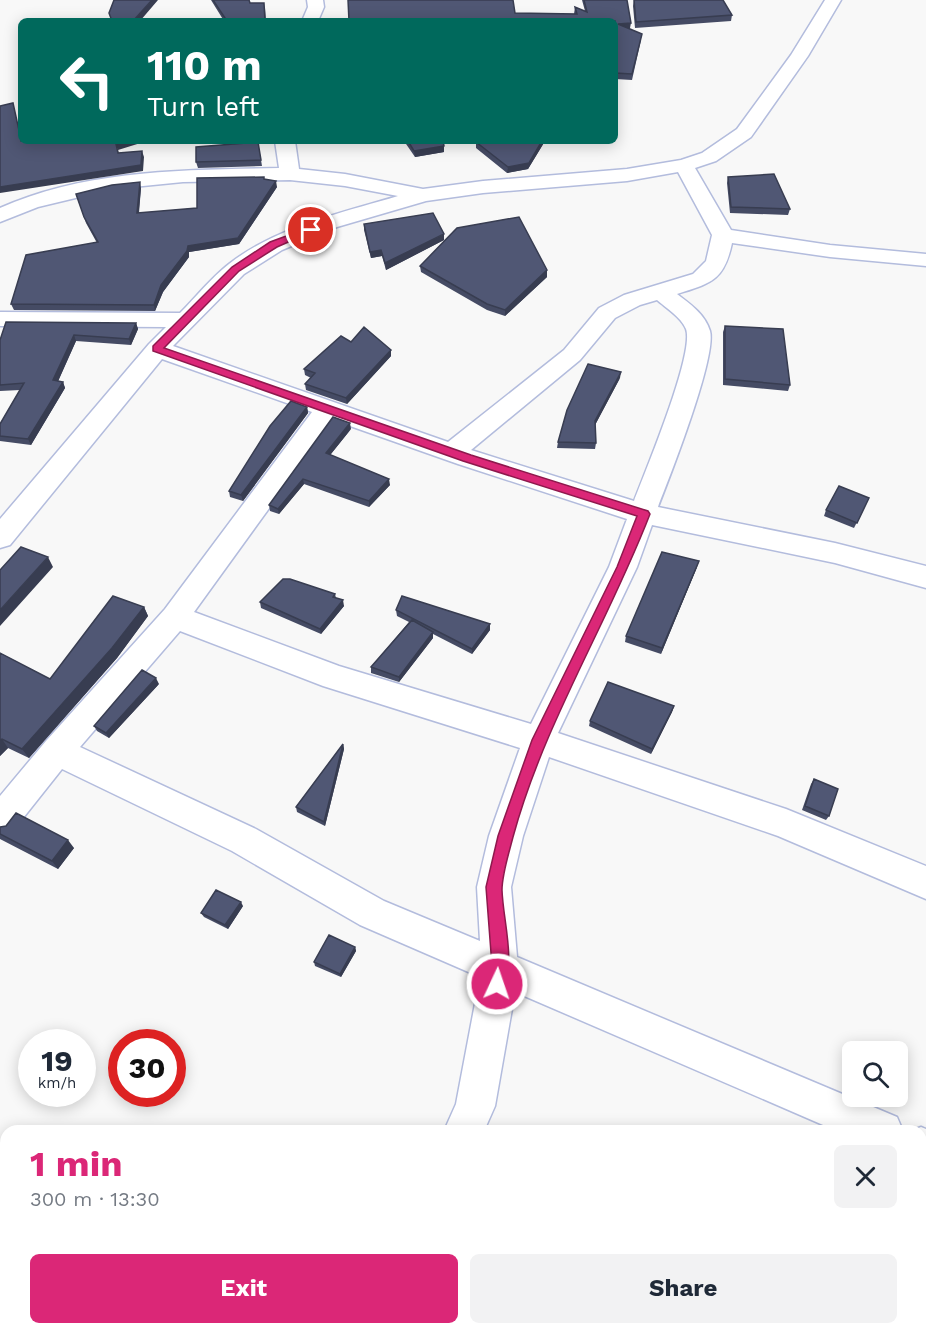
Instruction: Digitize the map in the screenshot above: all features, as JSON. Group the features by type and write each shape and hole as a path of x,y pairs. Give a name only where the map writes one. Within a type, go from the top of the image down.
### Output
{"street":[{"path":"311,18 316,7 315,0"},
{"path":"0,538 157,349 236,269 274,244 330,223 424,195 483,187 627,175 684,165 709,157 744,133 799,56 833,0"},
{"path":"285,144 290,174"},
{"path":"452,452 572,355 608,313 632,300 701,279 710,271 717,262 723,235 684,165"},
{"path":"0,216 31,202 113,183 183,176 290,174 345,180 424,195"},
{"path":"723,235 830,251 926,260"},
{"path":"467,1125 475,1106 500,966 494,887 506,836 539,740 623,567 644,514 679,415 699,344 698,330 691,317 660,291"},
{"path":"0,319 188,320"},
{"path":"157,349 327,410 563,490 644,514 835,554 926,577"},
{"path":"0,821 57,751 175,617 327,410"},
{"path":"175,617 334,676 539,740 786,824 926,883"},
{"path":"57,751 244,840 372,913 869,1125"}],"building":[{"path":"114,0 152,0 136,18 111,18 109,13"},
{"path":"213,0 249,0 250,3 264,3 265,18 225,18"},
{"path":"348,0 513,0 515,13 577,14 575,7 587,12 584,0 627,0 631,23 618,24 618,18 349,18"},
{"path":"634,0 723,0 732,15 636,22"},
{"path":"618,24 642,34 632,74 618,73"},
{"path":"13,103 18,126 18,144 116,144 118,153 142,151 141,165 0,187 0,106"},
{"path":"258,144 261,160 196,162 196,147"},
{"path":"410,144 444,144 444,146 414,151"},
{"path":"479,144 540,144 529,163 508,167"},
{"path":"774,174 790,209 731,207 728,177"},
{"path":"264,177 264,179 276,181 238,238 188,246 187,251 161,285 154,305 11,304 26,255 98,242 84,217 76,194 112,185 140,182 137,213 197,208 197,178"},
{"path":"433,213 444,234 385,263 381,250 370,252 364,224"},
{"path":"519,217 547,270 505,310 487,304 420,266 457,228"},
{"path":"6,322 136,323 129,339 74,335 53,380 63,382 28,439 0,436 0,424 24,383 0,385 0,340"},
{"path":"725,326 783,329 790,385 725,379"},
{"path":"364,327 391,350 346,398 305,384 315,373 304,369 341,336 351,342"},
{"path":"588,364 621,372 595,421 596,443 558,442 567,410"},
{"path":"291,401 307,407 241,495 229,491 270,426"},
{"path":"333,417 350,423 326,453 389,479 369,501 303,479 278,509 269,505"},
{"path":"839,486 869,498 857,523 826,510"},
{"path":"21,547 48,557 0,610 0,570"},
{"path":"662,552 699,561 662,648 626,636"},
{"path":"283,579 290,579 335,594 333,597 343,600 320,629 260,602"},
{"path":"113,596 144,607 112,648 22,749 0,740 0,653 50,679"},
{"path":"402,596 490,624 472,649 396,610"},
{"path":"412,620 433,632 399,677 371,667"},
{"path":"142,670 156,678 106,733 94,726"},
{"path":"608,682 674,706 652,749 590,721"},
{"path":"343,744 332,790 324,822 296,807"},
{"path":"814,779 838,789 829,816 805,806"},
{"path":"16,813 68,840 52,861 0,834 0,827 6,826"},
{"path":"216,890 241,902 225,925 201,913"},
{"path":"329,935 355,947 340,974 314,962"}],"route":[{"path":"311,230 274,244 236,269 157,349 467,458 644,514 623,567 539,740 506,836 494,887 500,966 497,984"}]}
